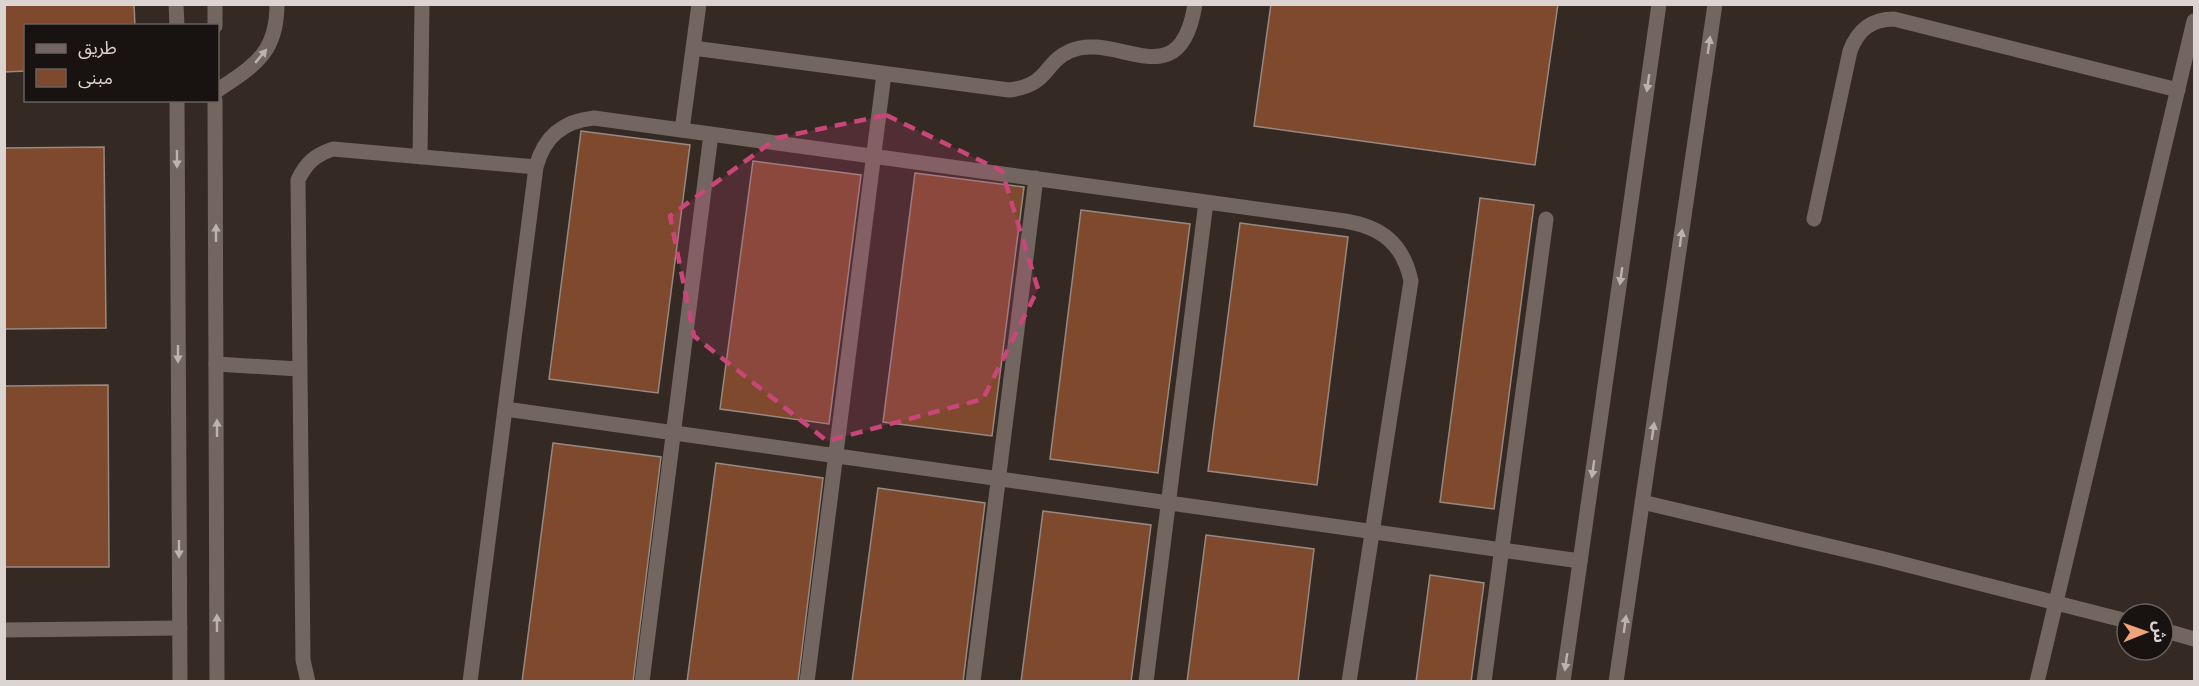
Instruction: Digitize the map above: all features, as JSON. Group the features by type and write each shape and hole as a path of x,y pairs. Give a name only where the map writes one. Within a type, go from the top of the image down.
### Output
{"street":[{"path":"176,4 177,24"},
{"path":"215,4 215,24"},
{"path":"219,89 248,70 268,50 277,22 277,4"},
{"path":"420,157 422,4"},
{"path":"682,130 699,4"},
{"path":"693,48 1003,90 1022,88 1045,76 1060,57 1081,48 1150,57 1175,49 1191,28 1195,4"},
{"path":"1563,681 1659,4"},
{"path":"1616,681 1715,4"},
{"path":"1814,219 1850,51 1862,30 1882,19 1894,19 2178,90"},
{"path":"2037,681 2194,21"},
{"path":"807,681 885,74"},
{"path":"177,102 180,681"},
{"path":"215,102 217,681"},
{"path":"470,681 536,168 546,142 562,128 580,120 604,119 1360,224 1376,229 1389,237 1407,264 1411,280 1349,681"},
{"path":"642,681 711,134"},
{"path":"308,681 303,660 296,194 298,180 304,167 315,157 333,149 536,168"},
{"path":"973,681 1036,178"},
{"path":"1146,681 1206,202"},
{"path":"1484,681 1546,219"},
{"path":"216,364 299,369"},
{"path":"505,409 1580,561"},
{"path":"1642,502 2115,618"},
{"path":"4,630 180,628"},
{"path":"2175,633 2194,639"}],"highlighted area":[{"path":"886,115 1002,171 1038,289 983,399 827,441 694,336 670,216 777,138"}],"building":[{"path":"4,4 134,4 135,24 24,24 24,71 4,72"},
{"path":"1271,4 1558,4 1535,165 1254,126"},
{"path":"581,131 690,145 658,393 549,379"},
{"path":"104,147 106,328 4,329 4,148"},
{"path":"753,161 861,175 829,424 720,409"},
{"path":"915,173 1024,187 992,436 883,422"},
{"path":"1480,198 1534,205 1494,509 1440,502"},
{"path":"1081,210 1190,224 1158,473 1050,459"},
{"path":"1240,223 1348,237 1317,485 1208,471"},
{"path":"108,385 109,567 4,567 4,386"},
{"path":"553,443 661,457 633,682 522,682"},
{"path":"716,463 823,478 798,682 687,682"},
{"path":"878,488 985,503 963,682 852,682"},
{"path":"1043,511 1151,525 1131,682 1021,682"},
{"path":"1206,535 1314,549 1298,682 1187,682"},
{"path":"1430,575 1484,583 1471,682 1416,682"}]}
